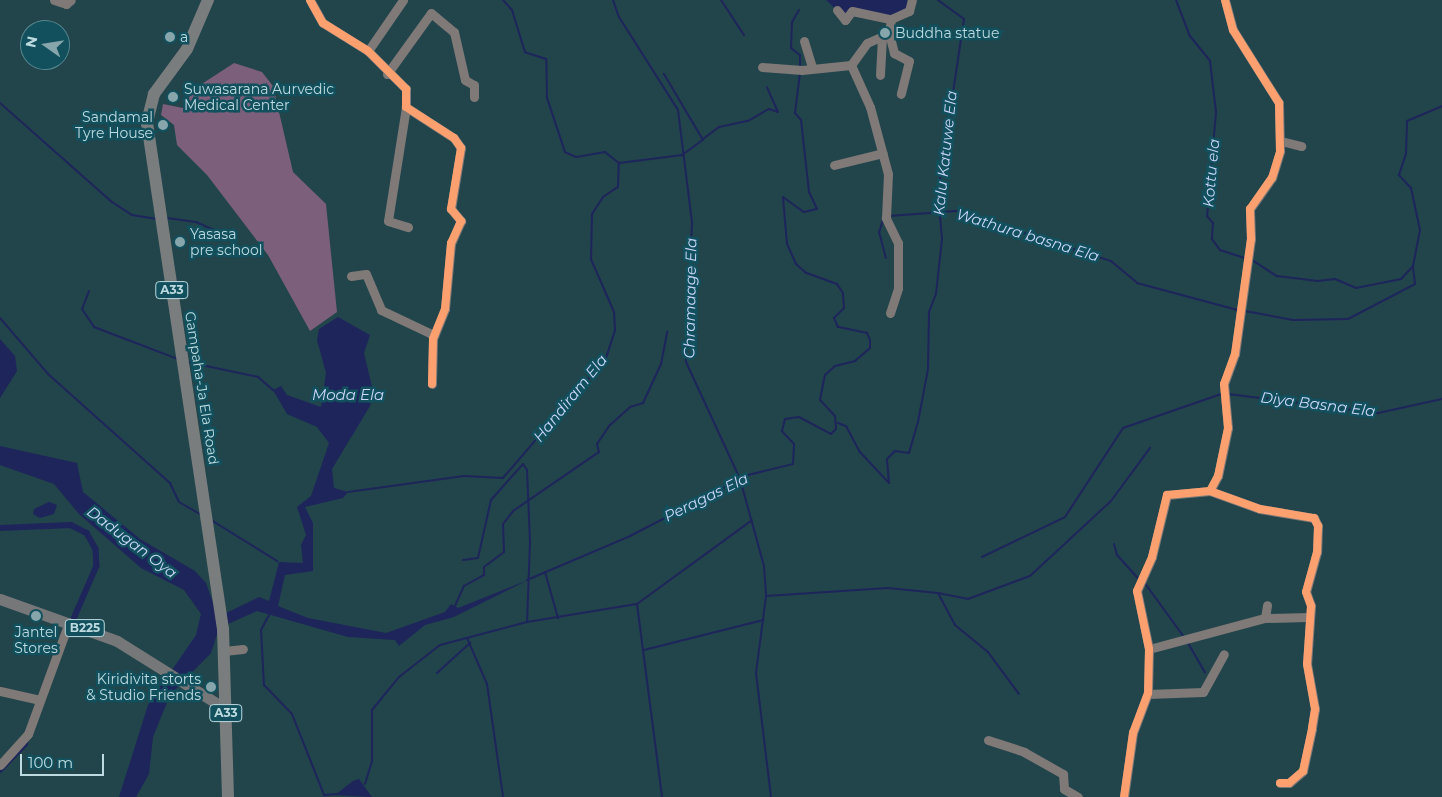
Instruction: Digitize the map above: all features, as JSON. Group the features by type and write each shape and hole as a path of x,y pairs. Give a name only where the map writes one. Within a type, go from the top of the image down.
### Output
{"highway":[{"name":"Gampaha-Ja Ela Road","path":"208,0 187,50 148,107 148,141 162,218 223,629 228,797"}],"main road":[{"name":"B225","path":"0,599 117,640 226,709"}],"street":[{"path":"54,0 66,4 71,0"},
{"path":"310,0 324,23 368,51 387,74 406,89 406,107 388,221 408,227"},
{"path":"368,51 403,0"},
{"path":"837,10 845,20 852,11 891,19 909,11 912,0"},
{"path":"1210,491 1225,452 1228,428 1224,394 1241,311 1249,259 1250,209 1277,167 1281,141 1279,103 1233,30 1225,0"},
{"path":"387,74 431,13 454,32 465,80 474,85 474,97"},
{"path":"880,75 886,35 891,19"},
{"path":"762,67 800,70 850,65 867,43 886,35"},
{"path":"886,35 894,53 909,61 900,94"},
{"path":"804,41 812,68"},
{"path":"850,65 870,107 888,174 884,195 886,217 898,243 898,298 890,313"},
{"path":"406,107 459,144 459,175 451,209 461,221 451,243 445,309 434,335 432,384"},
{"path":"1281,141 1301,146"},
{"path":"834,165 883,153"},
{"path":"351,276 366,274 382,310 434,335"},
{"path":"1124,797 1133,733 1148,694 1149,649 1138,599 1141,580 1169,493 1210,491 1260,509 1316,520 1317,552 1306,592 1309,617 1307,664 1314,709 1308,754 1297,778 1280,784"},
{"path":"1265,618 1267,605"},
{"path":"1149,649 1265,618 1309,617"},
{"path":"0,764 28,734 69,622"},
{"path":"224,651 243,649"},
{"path":"1148,694 1203,692 1224,654"},
{"path":"0,691 40,700"},
{"path":"988,740 1024,752 1063,774 1064,789 1078,797"}],"shaded area":[{"path":"234,63 262,72 273,86 293,172 326,204 337,312 310,331 268,255 207,175 177,145 174,125 161,115 163,104 183,108 194,89"}],"water":[{"path":"826,0 907,0 908,7 891,16 855,10 845,18"},
{"path":"338,317 370,335 364,353 373,391 370,406 332,469 334,488 348,492 343,498 305,507 313,523 313,571 285,575 278,606 308,618 386,633 445,612 451,604 458,608 528,580 454,617 425,625 399,646 395,640 348,637 257,611 219,628 211,653 170,695 153,737 149,774 136,797 119,797 148,705 196,635 201,614 184,590 141,568 79,514 54,484 0,465 0,446 77,463 83,492 140,539 195,571 206,583 218,617 259,597 269,601 279,562 303,563 301,545 306,535 297,507 311,496 329,443 317,427 287,414 273,390 281,386 287,395 321,407 326,373 317,340 319,329"},
{"path":"0,339 15,356 17,371 0,398"},
{"path":"49,502 57,505 54,514 40,518 33,514 34,509"},
{"path":"359,779 372,797 335,795 353,781"}],"waterway":[{"name":"Handiram Ela","path":"348,492 464,476 503,478 606,358 615,330 614,312 591,259 592,214 603,197 618,187 619,163 605,152 576,157 565,152 547,98 546,59 525,52 512,10 503,0"},
{"name":"Chramaage Ela","path":"613,0 619,17 678,110 692,222 686,362 740,479 764,566 766,596 888,588 938,593 955,625 988,652 1019,694"},
{"path":"721,0 744,35"},
{"name":"Kalu Katuwe Ela","path":"838,423 846,426 860,452 889,483 887,459 895,451 909,453 918,422 928,369 929,312 936,294 942,239 938,193 964,19 938,0"},
{"name":"Kottu ela","path":"1176,0 1190,36 1210,61 1216,112 1207,216 1213,223 1212,239 1220,250 1245,258"},
{"name":"Peragas Ela","path":"799,10 792,22 791,48 800,55 800,68"},
{"name":"Peragas Ela","path":"527,580 630,536 748,475 793,464 794,444 782,431 785,419 799,417 831,434 836,429 835,416 820,400 825,375 835,366 855,361 870,348 870,340 867,333 838,327 834,318 844,308 843,293 837,284 806,273 796,264 787,244 783,197 804,212 817,209 809,192 801,120 795,113 800,73"},
{"path":"619,163 682,155 703,140 664,74"},
{"path":"703,139 719,127 748,121 769,109 778,112 767,87"},
{"path":"0,103 112,202 132,215 157,219"},
{"name":"Kottu ela","path":"1252,260 1277,276 1318,281 1335,279 1356,288 1401,279 1413,266 1420,230 1411,188 1399,175 1406,153 1407,121 1442,106"},
{"name":"Wathura basna Ela","path":"889,216 956,211 1111,261 1137,283 1238,310"},
{"path":"167,218 196,222 229,237"},
{"name":"Wathura basna Ela","path":"883,220 879,232 886,258"},
{"name":"Wathura basna Ela","path":"1245,311 1293,320 1348,319 1415,284 1413,267"},
{"path":"89,291 82,309 94,327 178,359"},
{"path":"0,318 48,374 170,483 179,502 200,514"},
{"name":"Peragas Ela","path":"455,606 464,586 484,575 484,567 504,552 503,524 513,511 599,452 597,444 609,426 630,407 643,403 661,364 667,332"},
{"path":"187,362 258,377 273,390"},
{"path":"982,557 1065,517 1123,428 1221,394"},
{"name":"Diya Basna Ela","path":"1228,394 1378,413 1442,399"},
{"path":"938,593 968,599 1030,576 1111,501 1150,448"},
{"path":"463,560 478,558 491,500 523,464 527,470 530,542 527,622"},
{"path":"211,520 277,561"},
{"path":"365,784 372,761 372,710 399,677 440,645 527,622 637,604 752,520"},
{"path":"0,528 71,525 87,533 96,549 97,566 71,626"},
{"path":"1114,544 1117,555 1138,578"},
{"path":"545,572 558,618"},
{"path":"1144,582 1184,637"},
{"name":"Peragas Ela","path":"766,596 756,673 771,797"},
{"path":"637,604 662,797"},
{"path":"269,615 261,630 264,685 292,714 324,795 339,794"},
{"path":"644,650 763,620"},
{"path":"467,638 487,684 503,797"},
{"path":"437,673 470,643"},
{"path":"1188,643 1205,673"},
{"path":"0,770 25,744"}],"cycle path":[{"path":"310,0 323,23 368,51 406,89 406,107 454,138 461,148 451,209 461,221 451,243 445,309 433,339 432,384"},
{"path":"1124,797 1133,733 1148,693 1149,649 1137,591 1152,557 1167,495 1210,491 1218,476 1228,428 1224,384 1235,354 1251,239 1250,209 1272,178 1280,151 1279,103 1233,30 1225,0"},
{"path":"1210,491 1260,509 1314,518 1318,526 1317,552 1306,592 1311,606 1307,664 1315,709 1303,771 1289,783 1280,783"}],"place":[{"name":"Buddha statue","path":"885,33"},
{"name":"a","path":"170,37"},
{"name":"Suwasarana Aurvedic Medical Center","path":"173,97"},
{"name":"Sandamal Tyre House","path":"163,125"},
{"name":"Yasasa pre school","path":"180,242"},
{"name":"Jantel Stores","path":"36,616"},
{"name":"Kiridivita storts & Studio Friends","path":"211,687"}],"water label":[{"name":"Moda Ela","path":"348,395"},
{"name":"Dadugan Oya","path":"132,542"}]}
